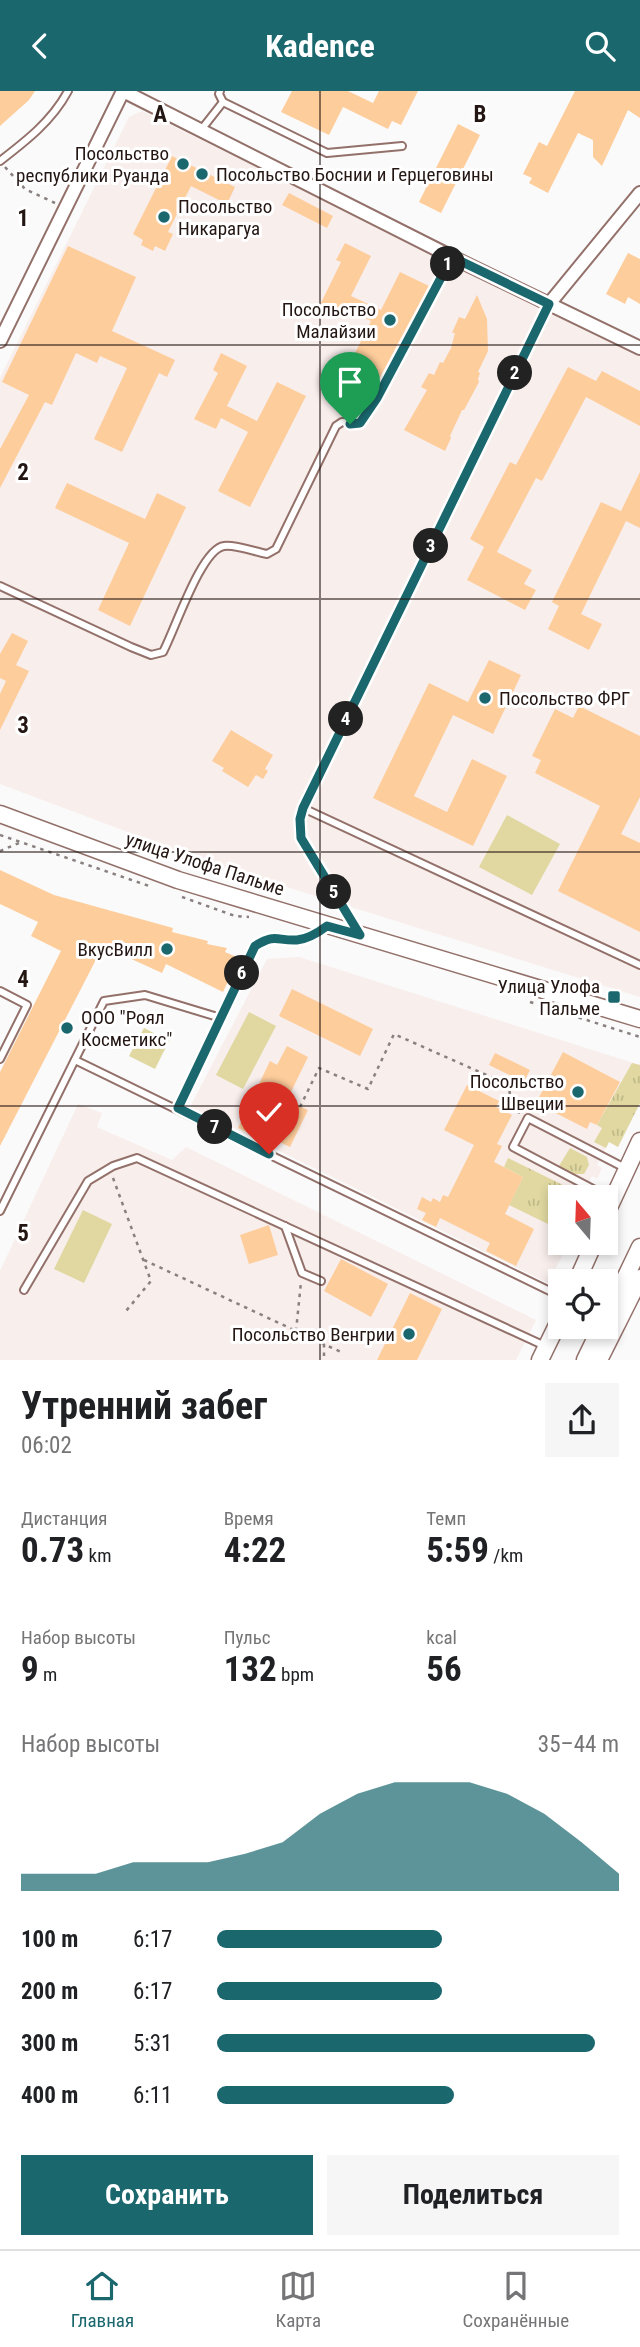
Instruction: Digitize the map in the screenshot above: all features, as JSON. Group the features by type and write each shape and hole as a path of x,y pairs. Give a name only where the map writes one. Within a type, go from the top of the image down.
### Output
{"street":[{"path":"0,341 123,91 452,257 640,348"},
{"path":"549,304 640,193"},
{"name":"улица Улофа Пальме","path":"0,814 178,880 640,1019"},
{"path":"618,1188 640,1141"},
{"path":"618,1293 640,1247"},
{"path":"599,1360 640,1278"},
{"path":"585,1360 595,1339"}],"lane":[{"path":"0,161 34,135 62,103 68,91"},
{"path":"220,91 223,102 327,153 402,146"},
{"path":"201,130 223,102"},
{"path":"0,586 131,647 151,655 163,652 200,569 212,551 225,545 267,554 276,549 336,426 342,422 360,423 365,418 452,257"},
{"path":"360,935 301,838 300,819 303,808 549,304"},
{"path":"303,808 640,965"},
{"path":"178,1108 255,946 273,937 298,940 316,934 327,926"},
{"path":"0,991 27,1005 0,1059"},
{"path":"0,1212 104,1001 145,995 220,1018"},
{"path":"75,1060 548,1290"},
{"path":"574,1185 513,1147 528,1118 627,1168"},
{"path":"24,1290 88,1181 109,1168 136,1158 285,1227 543,1353"},
{"path":"285,1227 302,1273 321,1281"}],"path":[{"path":"0,161 25,189 65,208"},
{"path":"0,851 19,843"},
{"path":"300,1107 319,1068 368,1089 394,1034 509,1085 511,1108 528,1118"},
{"path":"109,1168 152,1281 126,1311"},
{"path":"144,1260 341,1352"},
{"path":"296,1331 302,1273"},
{"path":"324,1344 324,1360"}],"shaded area":[{"path":"142,111 640,356 640,997 213,864 0,784 0,378 129,117"},
{"path":"299,957 640,1065 640,1103 618,1147 609,1142 597,1165 602,1168 597,1179 592,1176 587,1185 548,1185 548,1255 563,1255 555,1269 548,1269 548,1283 190,1107 267,959"},
{"path":"78,1104 102,1113 97,1127 172,1160 186,1147 536,1320 516,1360 0,1360 0,1271"}],"green space":[{"path":"507,815 560,844 532,895 479,867"},
{"path":"249,1012 276,1026 243,1089 216,1075"},
{"path":"144,1028 169,1041 155,1069 129,1056"},
{"path":"632,1063 640,1065 640,1103 618,1147 609,1142 606,1148 594,1142 602,1128 597,1125"},
{"path":"570,1148 587,1157 589,1165 584,1174 574,1174 559,1166"},
{"path":"508,1158 563,1185 548,1185 548,1224 509,1205 523,1177 504,1167"},
{"path":"83,1210 112,1224 84,1283 54,1269"}],"building":[{"path":"0,91 35,91 29,100 0,126"},
{"path":"292,91 348,91 373,103 379,91 418,91 401,125 392,121 388,129 343,107 329,135 281,112"},
{"path":"575,91 640,91 640,118 628,110 602,166 593,157 593,140 578,133 548,193 529,183 532,178 523,174 539,142 547,146"},
{"path":"458,124 480,135 441,213 419,202"},
{"path":"172,156 235,187 227,204 191,186 168,232 173,234 165,251 155,246 153,251 141,245 143,240 133,234"},
{"path":"289,193 333,216 327,228 282,205"},
{"name":"Посольство Малайзии","path":"345,243 371,256 351,296 381,310 400,272 429,286 371,396 341,381 371,321 345,308 339,319 318,309 341,262 336,260"},
{"path":"68,246 136,277 112,331 175,360 167,377 159,373 122,452 94,439 127,368 100,356 97,363 76,353 52,405 45,402 0,488 0,449 29,395 2,382"},
{"path":"628,253 640,259 640,304 628,297 625,304 606,294"},
{"path":"477,295 487,319 488,351 478,372 479,382 462,410 445,451 404,430 427,390 421,387 429,373 434,375 440,362 443,363 451,348 455,333 452,333 459,317 465,319"},
{"path":"221,353 247,366 227,406 257,421 277,382 306,396 250,507 218,491 248,432 221,418 216,429 194,419 218,373 213,370"},
{"path":"568,367 596,381 602,371 640,391 640,426 586,397 542,481 536,478 497,552 532,570 524,584 536,590 525,610 467,580 484,547 470,539 510,462 516,465"},
{"path":"640,472 640,528 626,521 581,614 602,624 589,650 548,629 559,606 552,602 601,502 621,511"},
{"path":"67,483 145,519 157,493 186,507 130,626 98,610 129,543 55,508"},
{"path":"12,633 28,641 16,665 29,671 0,730 0,694 6,681 0,678 0,654"},
{"path":"489,660 521,675 493,734 453,715 414,796 447,812 472,759 507,776 473,846 373,798 429,683 468,702"},
{"path":"579,706 640,736 640,797 621,834 640,843 640,932 558,891 600,806 535,773 541,760 532,756 555,709 573,718"},
{"path":"231,730 273,755 263,779 256,775 248,787 222,771 224,768 212,761"},
{"path":"0,870 54,895 173,928 172,932 227,948 225,952 239,958 223,992 166,964 162,973 103,946 0,1146 0,1072 61,951 31,936 38,922 0,904"},
{"path":"292,989 373,1029 360,1056 279,1016"},
{"path":"287,1046 308,1057 287,1100 308,1110 290,1147 269,1137 267,1142 238,1128 270,1061 277,1065"},
{"name":"Посольство Швеции","path":"563,1052 620,1082 597,1125 590,1122 587,1129 536,1103"},
{"path":"495,1053 530,1070 524,1082 489,1065"},
{"path":"467,1085 499,1101 496,1107 512,1115 497,1144 502,1146 494,1162 523,1177 505,1214 534,1229 516,1266 486,1251 490,1243 440,1218 436,1227 422,1220 426,1213 417,1209 422,1197 431,1202 433,1198 440,1202 443,1195 448,1197 474,1145 444,1130"},
{"path":"269,1225 278,1255 249,1264 240,1235"},
{"path":"341,1259 388,1284 371,1317 324,1291"},
{"name":"Посольство Венгрии","path":"410,1293 442,1309 417,1360 377,1360"}],"place":[{"name":"Посольство республики Руанда","path":"183,164"},
{"name":"Посольство Боснии и Герцеговины","path":"202,174"},
{"name":"Посольство Никарагуа","path":"164,217"},
{"name":"Посольство Малайзии","path":"390,320"},
{"name":"Посольство ФРГ","path":"485,698"},
{"name":"ВкусВилл","path":"167,949"},
{"name":"Улица Улофа Пальме","path":"614,997"},
{"name":"ООО \"Роял Косметикс\"","path":"67,1028"},
{"name":"Посольство Швеции","path":"578,1092"},
{"name":"Посольство Венгрии","path":"409,1334"}],"route":[{"path":"269,1154 178,1108 255,946 273,937 298,940 316,934 327,926 360,935 301,838 300,819 303,808 549,304 452,257 365,418 360,423 350,424"}]}
